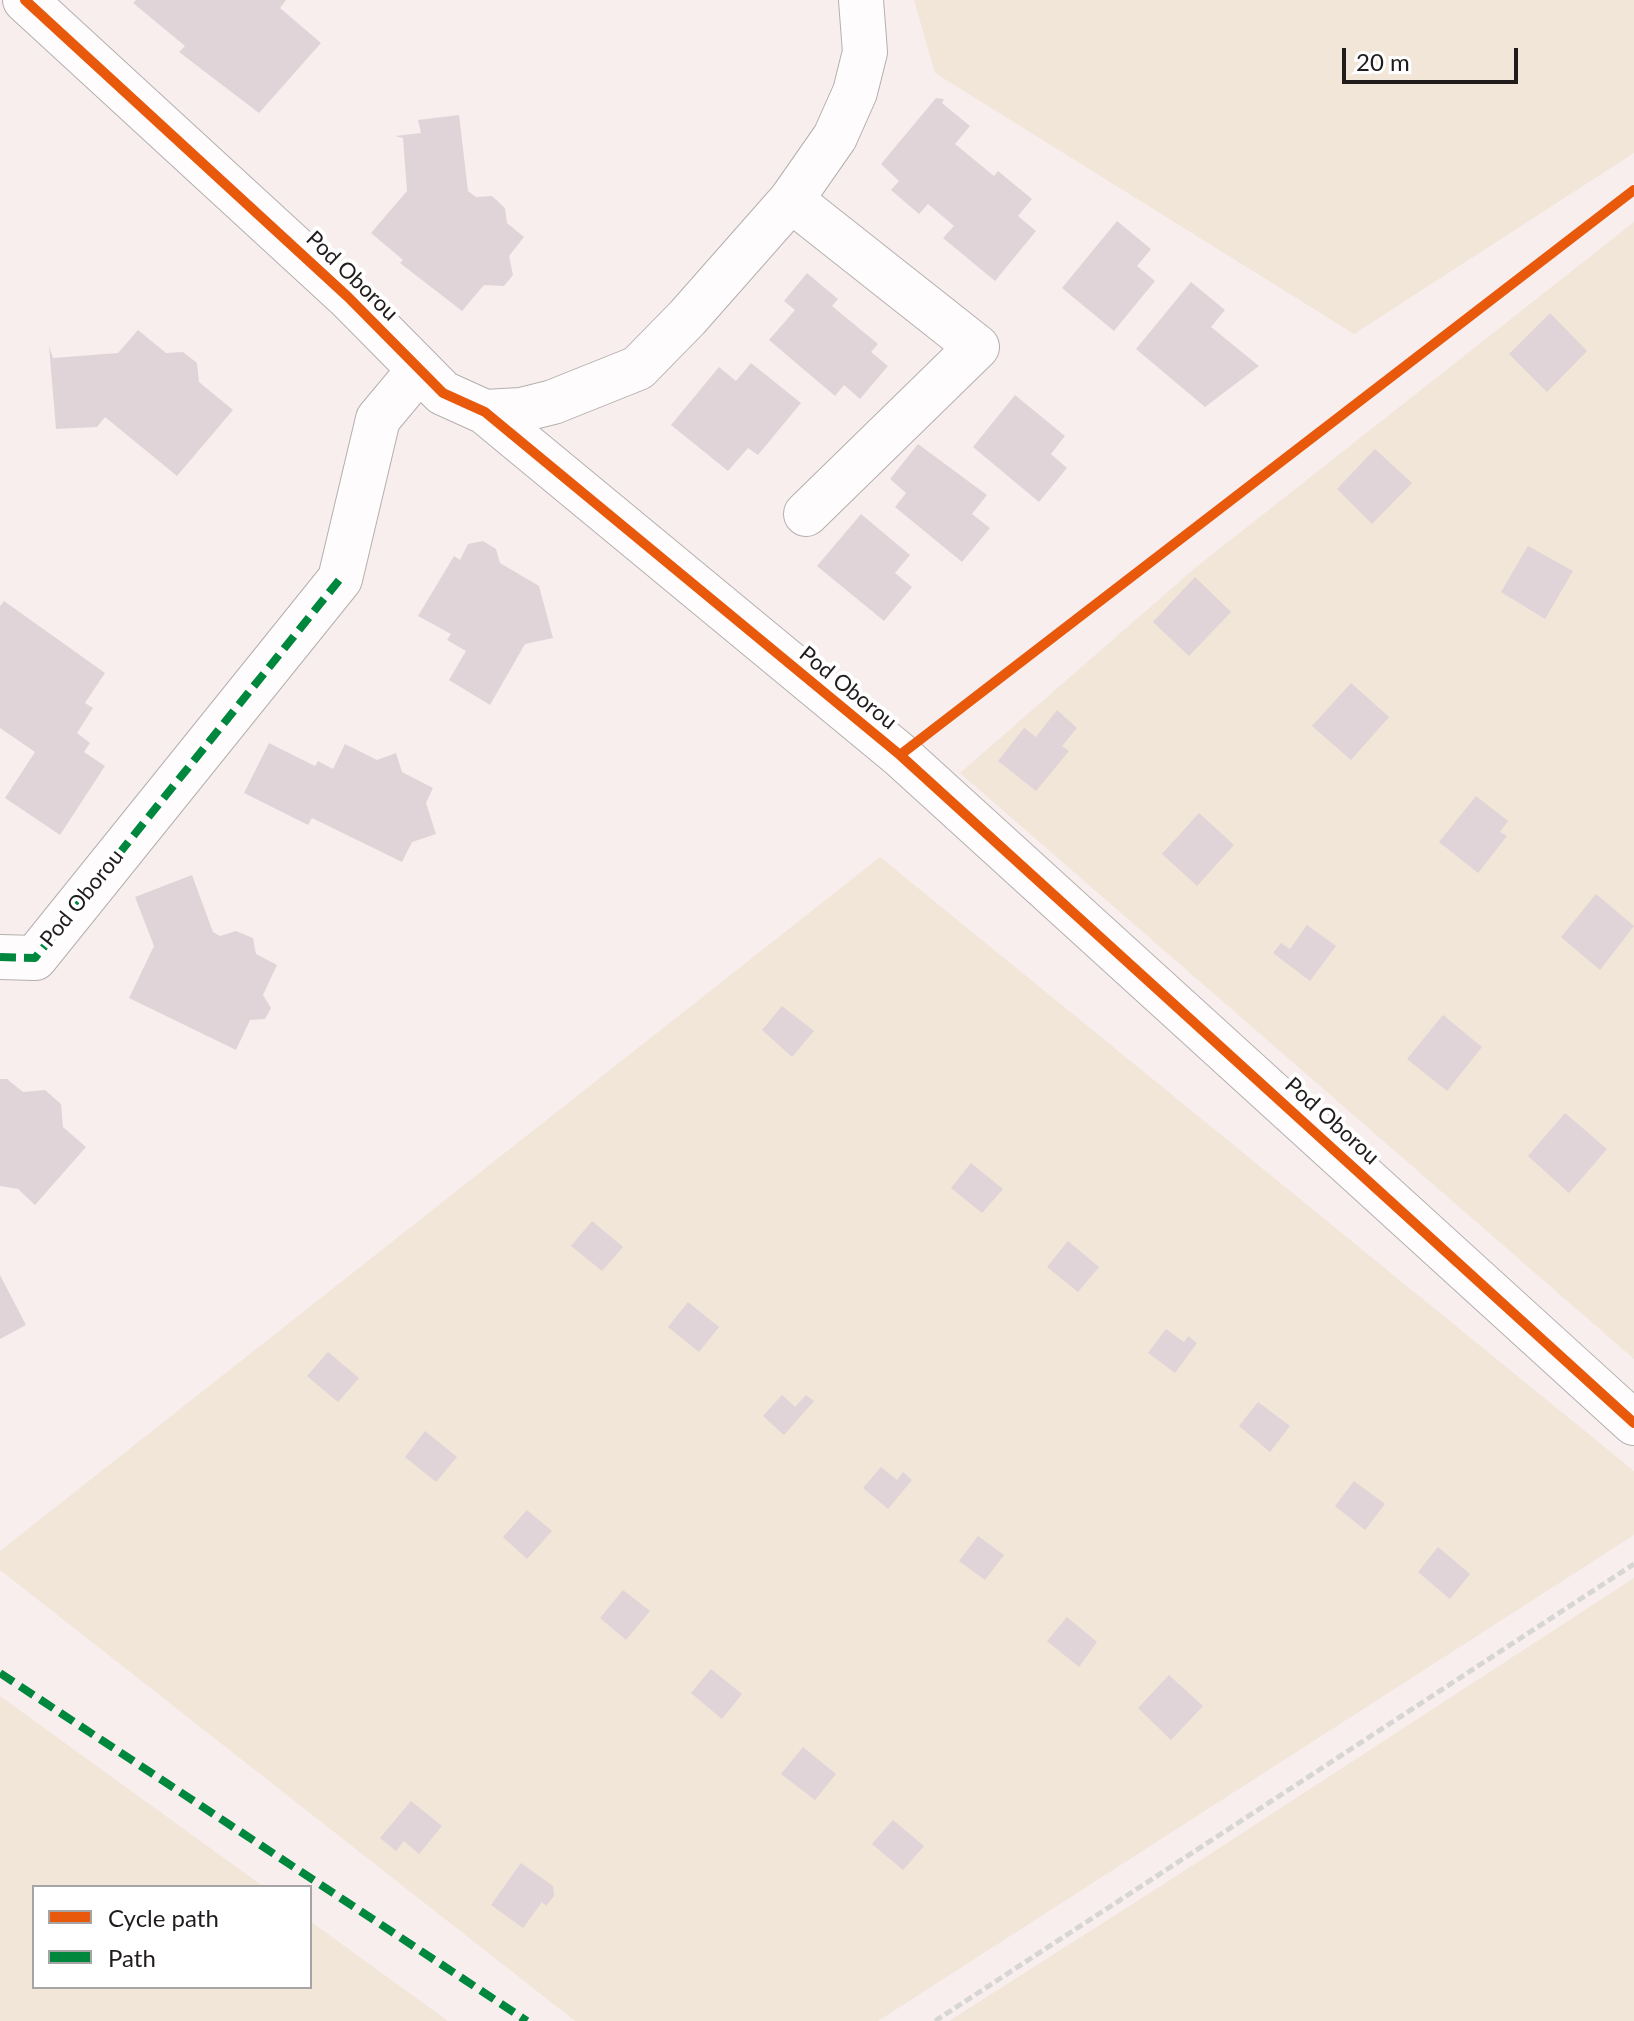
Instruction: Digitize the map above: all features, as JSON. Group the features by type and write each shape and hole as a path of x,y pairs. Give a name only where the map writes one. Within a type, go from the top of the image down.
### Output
{"street":[{"name":"Pod Oborou","path":"25,0 348,297 443,393 485,412 900,755 1634,1423"},
{"name":"Pod Oborou","path":"485,412 521,410 553,402 638,368 687,318 791,200 835,137 855,92 865,52 861,0"},
{"path":"791,200 977,347 806,514"},
{"name":"Pod Oborou","path":"0,957 35,958 340,579 378,419 419,370"}],"path":[{"path":"935,2021 1634,1564"}],"shaded area":[{"path":"914,0 1634,0 1634,153 1354,334 935,73"},
{"path":"1634,222 1634,1359 960,773 1195,568"},
{"path":"880,857 1634,1471 1634,1535 878,2021 575,2021 0,1570 0,1551"},
{"path":"1634,1578 1634,2021 949,2021 1167,1882"},
{"path":"0,1696 261,1885 32,1885 32,1989 312,1989 312,1922 448,2021 0,2021"}],"building":[{"path":"136,0 286,0 280,8 321,43 259,113 179,52 185,46 133,3"},
{"path":"936,98 944,99 942,103 970,126 955,144 994,176 998,171 1032,199 1018,216 1036,231 995,281 943,238 954,226 928,204 919,214 891,190 899,181 881,164"},
{"path":"459,115 468,191 476,197 492,196 505,208 507,223 524,237 509,256 513,275 504,286 484,285 462,311 400,263 403,260 371,233 407,191 403,138 395,136 421,133 418,120"},
{"path":"1117,221 1151,249 1137,266 1155,281 1114,331 1062,288"},
{"path":"807,273 838,299 832,306 878,344 871,352 888,366 860,399 844,385 835,396 769,340 795,310 784,301"},
{"path":"1191,282 1225,310 1211,327 1259,366 1205,407 1136,349"},
{"path":"1550,313 1587,351 1547,392 1509,354"},
{"path":"138,330 166,353 183,352 197,363 199,382 233,410 177,476 105,417 97,427 56,429 49,346 53,358 118,353"},
{"path":"751,363 801,403 758,455 748,448 728,471 671,425 719,367 736,381"},
{"path":"1015,395 1065,436 1051,454 1067,468 1039,502 973,447"},
{"path":"918,444 987,495 972,514 990,528 962,562 895,507 906,493 890,479"},
{"path":"1375,449 1412,483 1372,524 1337,489"},
{"path":"861,514 910,555 895,573 912,587 884,621 817,566"},
{"path":"483,541 496,549 500,563 539,586 553,638 525,644 490,705 449,680 466,651 447,640 451,634 418,616 454,556 460,560 468,544"},
{"path":"1528,546 1573,571 1545,619 1501,592"},
{"path":"1195,577 1231,612 1189,656 1153,622"},
{"path":"4,601 105,673 85,703 93,708 77,733 90,743 84,752 105,766 60,835 5,798 35,752 0,728 0,606"},
{"path":"1351,683 1389,717 1351,760 1312,726"},
{"path":"1057,710 1077,728 1062,746 1069,751 1036,791 998,761 1024,728 1036,737"},
{"path":"269,743 315,766 318,761 333,769 345,744 377,760 396,753 402,772 433,788 426,803 436,834 412,842 402,862 312,818 308,825 244,793"},
{"path":"1476,796 1508,821 1500,832 1507,836 1478,873 1439,842"},
{"path":"1199,813 1234,845 1197,886 1162,854"},
{"path":"192,875 213,932 220,936 236,931 253,938 256,954 277,965 263,995 271,1008 265,1019 250,1020 236,1050 129,998 154,946 135,897"},
{"path":"1596,894 1634,926 1600,970 1561,937"},
{"path":"1307,925 1336,946 1310,981 1273,953 1281,943 1290,949"},
{"path":"782,1006 814,1031 792,1057 762,1030"},
{"path":"1443,1015 1482,1047 1447,1091 1407,1059"},
{"path":"0,1079 7,1079 23,1092 45,1090 61,1104 63,1127 86,1147 35,1205 18,1189 0,1186"},
{"path":"1565,1113 1607,1149 1569,1193 1528,1156"},
{"path":"971,1163 1003,1189 982,1213 951,1188"},
{"path":"592,1221 623,1247 602,1271 571,1246"},
{"path":"1068,1241 1099,1267 1078,1292 1047,1267"},
{"path":"0,1275 26,1325 0,1339"},
{"path":"688,1302 719,1327 699,1352 668,1327"},
{"path":"1166,1329 1184,1342 1188,1336 1197,1343 1175,1373 1148,1353"},
{"path":"328,1352 359,1378 338,1402 307,1376"},
{"path":"782,1395 795,1407 806,1395 814,1401 784,1435 763,1416"},
{"path":"1258,1402 1290,1426 1270,1452 1239,1426"},
{"path":"425,1431 457,1457 436,1482 405,1457"},
{"path":"881,1467 897,1480 903,1472 912,1480 888,1509 863,1488"},
{"path":"1354,1481 1385,1504 1365,1530 1335,1506"},
{"path":"527,1510 552,1531 527,1559 503,1537"},
{"path":"978,1536 1004,1555 985,1580 959,1561"},
{"path":"1438,1547 1470,1574 1450,1599 1418,1572"},
{"path":"623,1590 650,1611 626,1640 600,1618"},
{"path":"1067,1617 1097,1642 1079,1667 1047,1641"},
{"path":"711,1669 742,1694 722,1719 691,1693"},
{"path":"1169,1675 1203,1706 1171,1740 1138,1708"},
{"path":"803,1747 836,1774 815,1800 781,1774"},
{"path":"411,1801 442,1826 419,1854 404,1841 396,1851 380,1838"},
{"path":"893,1820 924,1846 903,1870 872,1844"},
{"path":"521,1863 553,1886 554,1896 546,1906 542,1902 523,1928 491,1905"}],"marked path":[{"path":"0,957 35,958 340,579"},
{"path":"0,1673 527,2021"}],"cycle path":[{"path":"25,0 348,297 443,393 485,412 900,755 1634,1423"},
{"path":"900,755 1634,190"}]}
